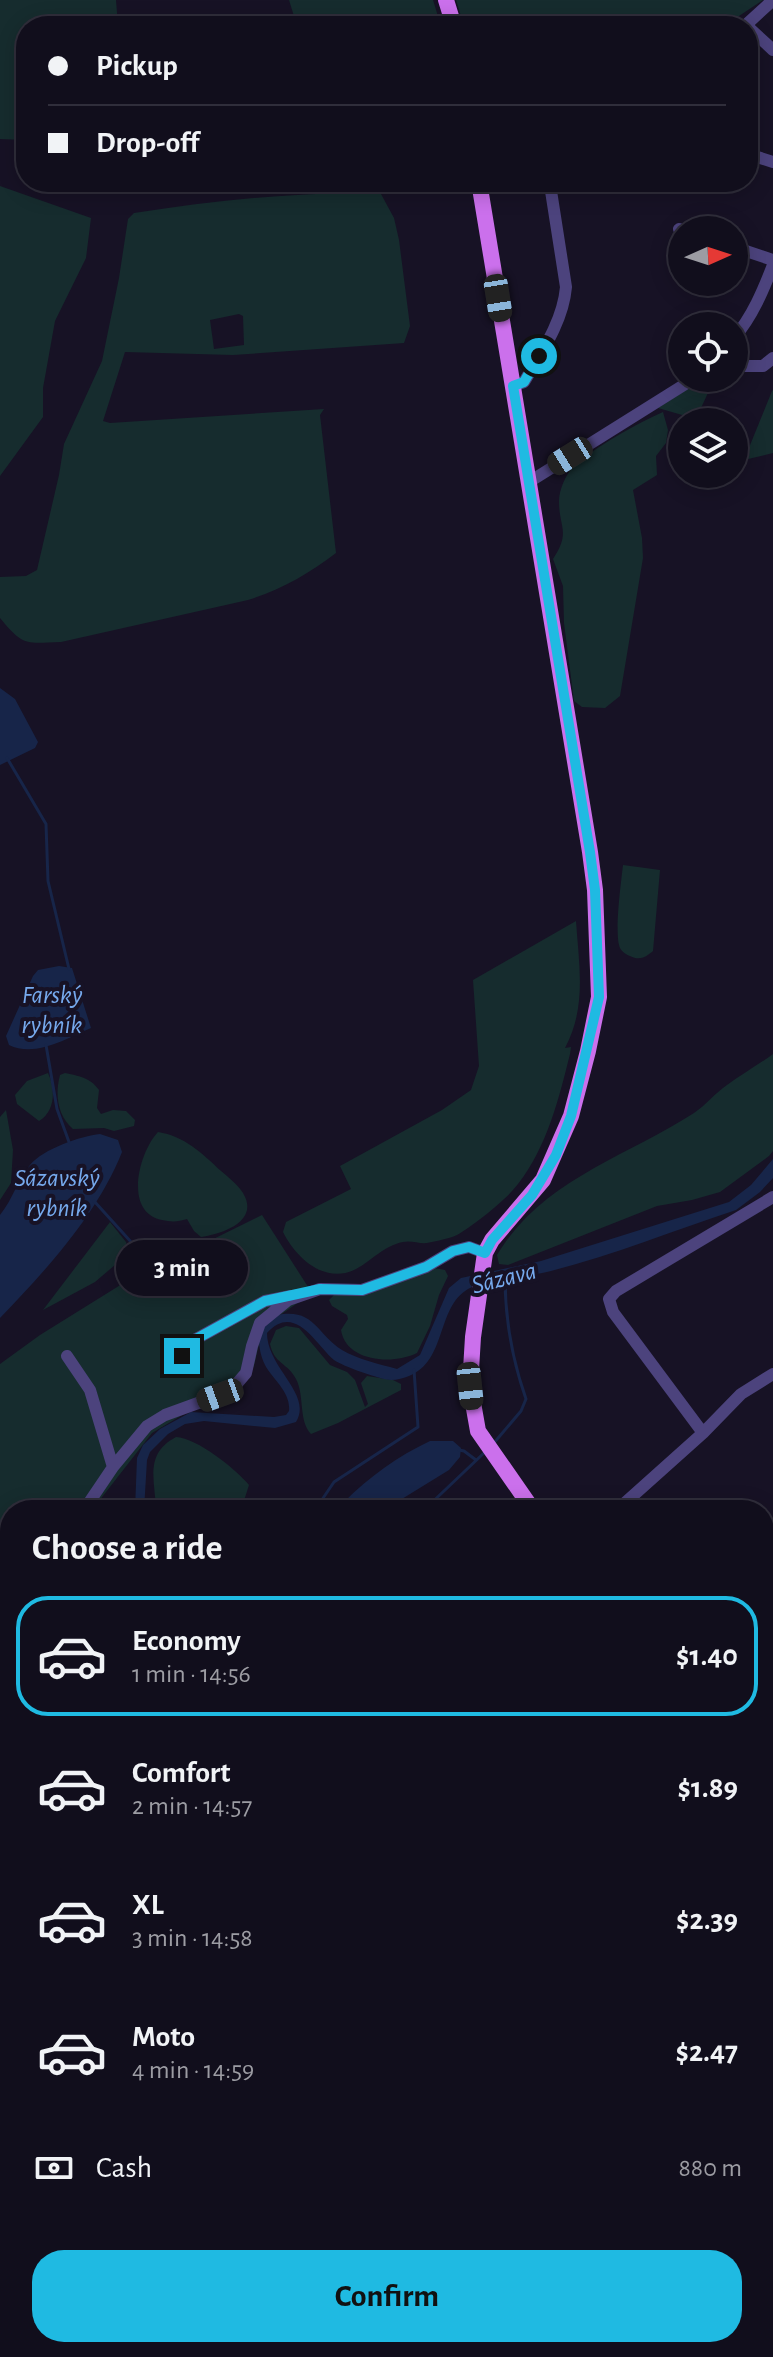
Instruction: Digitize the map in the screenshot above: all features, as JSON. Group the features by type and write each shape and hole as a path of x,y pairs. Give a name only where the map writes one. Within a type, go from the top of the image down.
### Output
{"main road":[{"path":"481,192 590,852 595,890 599,997 571,1116 556,1155 532,1195 492,1240 485,1253 479,1289 470,1386 478,1431 526,1500"}],"street":[{"path":"756,16 773,0"},
{"path":"758,36 773,50"},
{"path":"513,386 524,382 554,329 565,302 566,287 551,192"},
{"path":"748,252 773,262 748,315"},
{"path":"748,366 763,366 773,358"},
{"path":"529,482 673,392"},
{"path":"703,1433 613,1312 609,1299 616,1291 773,1197"},
{"path":"182,1356 178,1349 265,1301 320,1289 362,1290 426,1267 453,1251 469,1247 485,1253"},
{"path":"91,1500 147,1426 165,1415 234,1387 246,1373 260,1323 298,1295"},
{"path":"67,1356 90,1390 113,1467"},
{"path":"628,1500 703,1433 741,1394 773,1374"}],"green space":[{"path":"0,0 116,0 117,16 16,16 16,140 0,139"},
{"path":"289,0 433,0 438,16 294,16"},
{"path":"456,0 763,0 739,16 461,16"},
{"path":"0,186 91,218 86,258 55,321 43,388 43,417 0,476"},
{"path":"322,194 381,194 394,218 399,240 410,326 404,343 233,355 125,352 103,421 324,409 320,415 336,553 294,581 248,600 61,642 20,639 0,618 0,577 26,576 37,570 64,444 102,361 128,219 134,213 188,205","holes":["239,314 243,316 244,345 214,349 210,320"]},
{"path":"772,391 773,453 748,459 748,450"},
{"path":"683,392 708,392 701,408 668,408 668,411 658,408"},
{"path":"663,412 668,430 666,443 656,456 657,475 633,490 643,558 620,696 605,708 582,707 574,701 564,623 563,586 553,559 563,536 560,492 573,467 616,436"},
{"path":"623,865 660,870 653,951 645,957 625,953 618,941"},
{"path":"576,921 580,986 576,1017 565,1048 571,1047 570,1054 544,1138 518,1184 489,1212 453,1236 427,1243 396,1244 344,1273 323,1271 304,1259 283,1232 286,1222 351,1189 340,1166 442,1110 471,1090 479,1066 473,980"},
{"path":"773,1054 773,1151 769,1156 720,1192 657,1206 508,1265 499,1264 497,1255 516,1229 561,1189 694,1113 723,1088"},
{"path":"48,1073 52,1086 51,1106 39,1121 17,1104 15,1095 27,1081"},
{"path":"65,1073 92,1082 99,1090 97,1108 101,1114 113,1110 126,1111 135,1120 134,1126 114,1131 104,1128 73,1129 64,1117 58,1097 60,1075"},
{"path":"6,1110 13,1150 11,1183 0,1200 0,1117"},
{"path":"158,1132 192,1146 238,1187 247,1203 247,1211 237,1224 201,1237 187,1219 162,1220 150,1215 142,1206 138,1180 145,1153"},
{"path":"262,1215 312,1293 263,1327 254,1366 234,1393 184,1414 152,1433 100,1500 0,1500 0,1364 122,1284"},
{"path":"110,1222 126,1242 129,1253 95,1282 43,1310"},
{"path":"434,1268 445,1270 448,1276 417,1353 384,1359 361,1355 352,1349 341,1330 348,1319 347,1315 332,1306 329,1300 334,1295"},
{"path":"286,1326 299,1328 330,1365 347,1372 355,1380 365,1407 368,1404 361,1383 367,1376 393,1380 401,1384 401,1390 311,1434 304,1422 296,1379 275,1356 270,1344 276,1330"},
{"path":"176,1437 216,1455 249,1485 244,1500 155,1500 155,1460 166,1444"}],"water":[{"path":"0,688 15,699 38,742 35,748 0,765"},
{"name":"Farský rybník","path":"59,966 72,968 91,1028 40,1048 9,1045 6,1036 33,976 38,970"},
{"name":"Sázavský rybník","path":"100,1134 118,1140 122,1152 99,1198 69,1241 0,1318 0,1215 36,1159 63,1144"},
{"name":"Sázava","path":"773,1159 773,1178 736,1210 575,1265 468,1289 451,1308 430,1359 409,1376 386,1379 345,1366 334,1360 296,1324 287,1322 277,1325 267,1333 269,1346 299,1401 300,1412 296,1422 275,1428 204,1421 185,1424 168,1434 150,1452 145,1500 135,1500 137,1458 143,1445 160,1429 191,1412 286,1415 289,1411 287,1398 265,1365 259,1344 259,1332 277,1315 300,1315 342,1350 397,1369 420,1355 449,1288 461,1278 541,1261 729,1202 751,1185"},
{"path":"430,1441 453,1441 461,1448 460,1457 449,1470 400,1500 346,1500 374,1476"}],"waterway":[{"path":"7,758 46,824 48,881 69,969"},
{"path":"46,1045 57,1109 69,1142"},
{"path":"94,1201 132,1243 139,1260"},
{"name":"Sázava","path":"493,1444 521,1411 526,1399 510,1339 505,1277"},
{"path":"322,1500 334,1482 418,1427 414,1370"},
{"path":"459,1450 476,1460"},
{"path":"435,1500 485,1452"}],"route":[{"path":"182,1356 178,1349 265,1301 320,1289 362,1290 426,1267 453,1251 469,1247 485,1253 492,1240 543,1180 571,1116 599,997 597,934 590,852 513,386 524,382 539,356"}]}
